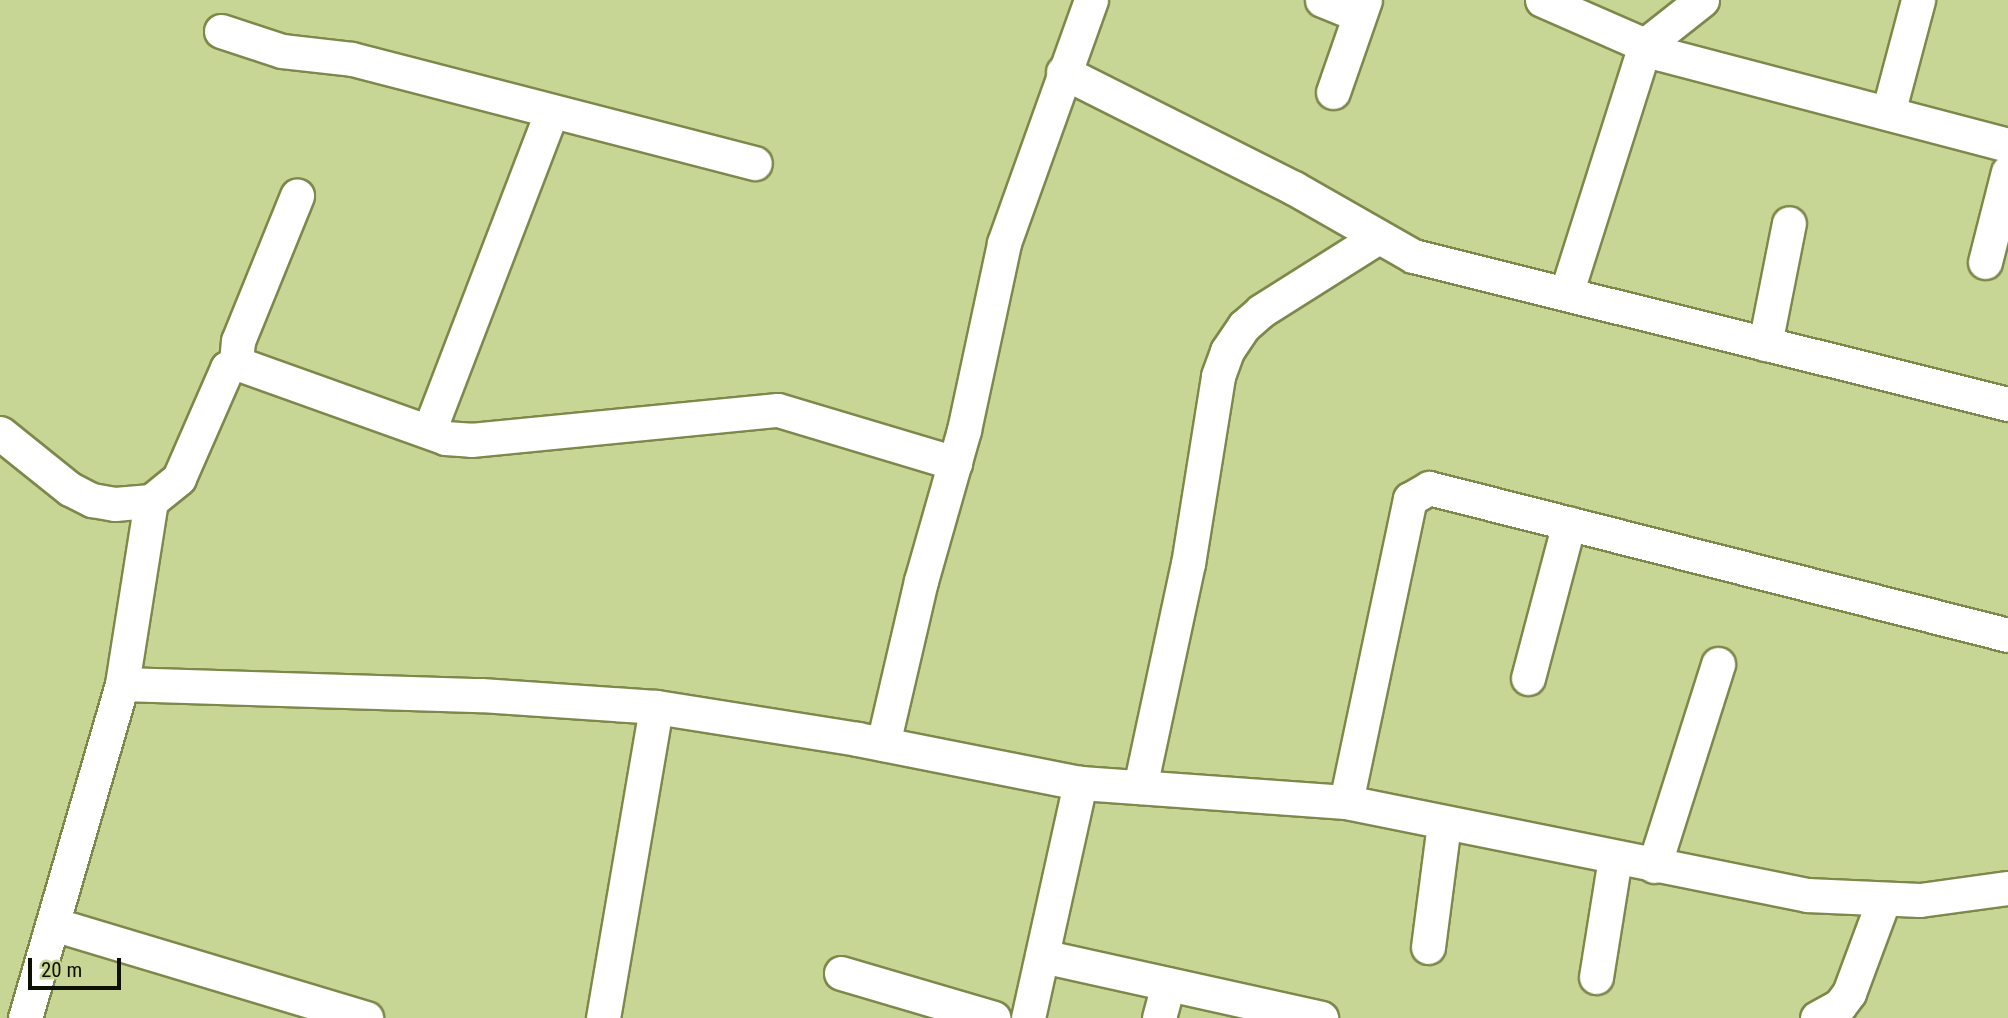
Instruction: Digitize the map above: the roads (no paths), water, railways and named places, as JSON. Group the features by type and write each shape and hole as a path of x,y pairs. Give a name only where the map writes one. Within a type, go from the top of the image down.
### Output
{"street":[{"path":"883,744 921,581 955,463 1004,243 1091,0"},
{"path":"1322,0 1362,7 1333,92"},
{"path":"1542,0 1645,46 2008,145"},
{"path":"1566,294 1645,46 1702,0"},
{"path":"1888,113 1918,0"},
{"path":"222,31 282,51 352,59 499,96 551,114 755,163"},
{"path":"1063,72 1294,188 1413,256 2008,404"},
{"path":"429,431 551,114"},
{"path":"1985,262 2008,172"},
{"path":"236,363 238,341 297,196"},
{"path":"1765,344 1789,223"},
{"path":"1140,787 1188,564 1218,376 1227,351 1244,326 1261,311 1378,237"},
{"path":"0,433 70,489 92,500 116,504 151,500 178,478 227,368 236,363 429,431 471,440 778,410 955,463"},
{"path":"1346,802 1410,499 1429,488 2008,635"},
{"path":"25,1018 122,684 150,531 151,500"},
{"path":"1528,678 1569,523"},
{"path":"1654,866 1718,664"},
{"path":"122,684 481,695 656,707 883,744 1080,783 1346,802 1807,895 1920,900 2008,888"},
{"path":"603,1018 656,707"},
{"path":"1028,1018 1080,783"},
{"path":"1428,947 1444,823"},
{"path":"1596,977 1615,858"},
{"path":"1816,1018 1840,1004 1849,993 1884,899"},
{"path":"53,923 366,1018"},
{"path":"1042,956 1321,1018"},
{"path":"841,973 994,1018"},
{"path":"1159,1018 1168,984"}]}
